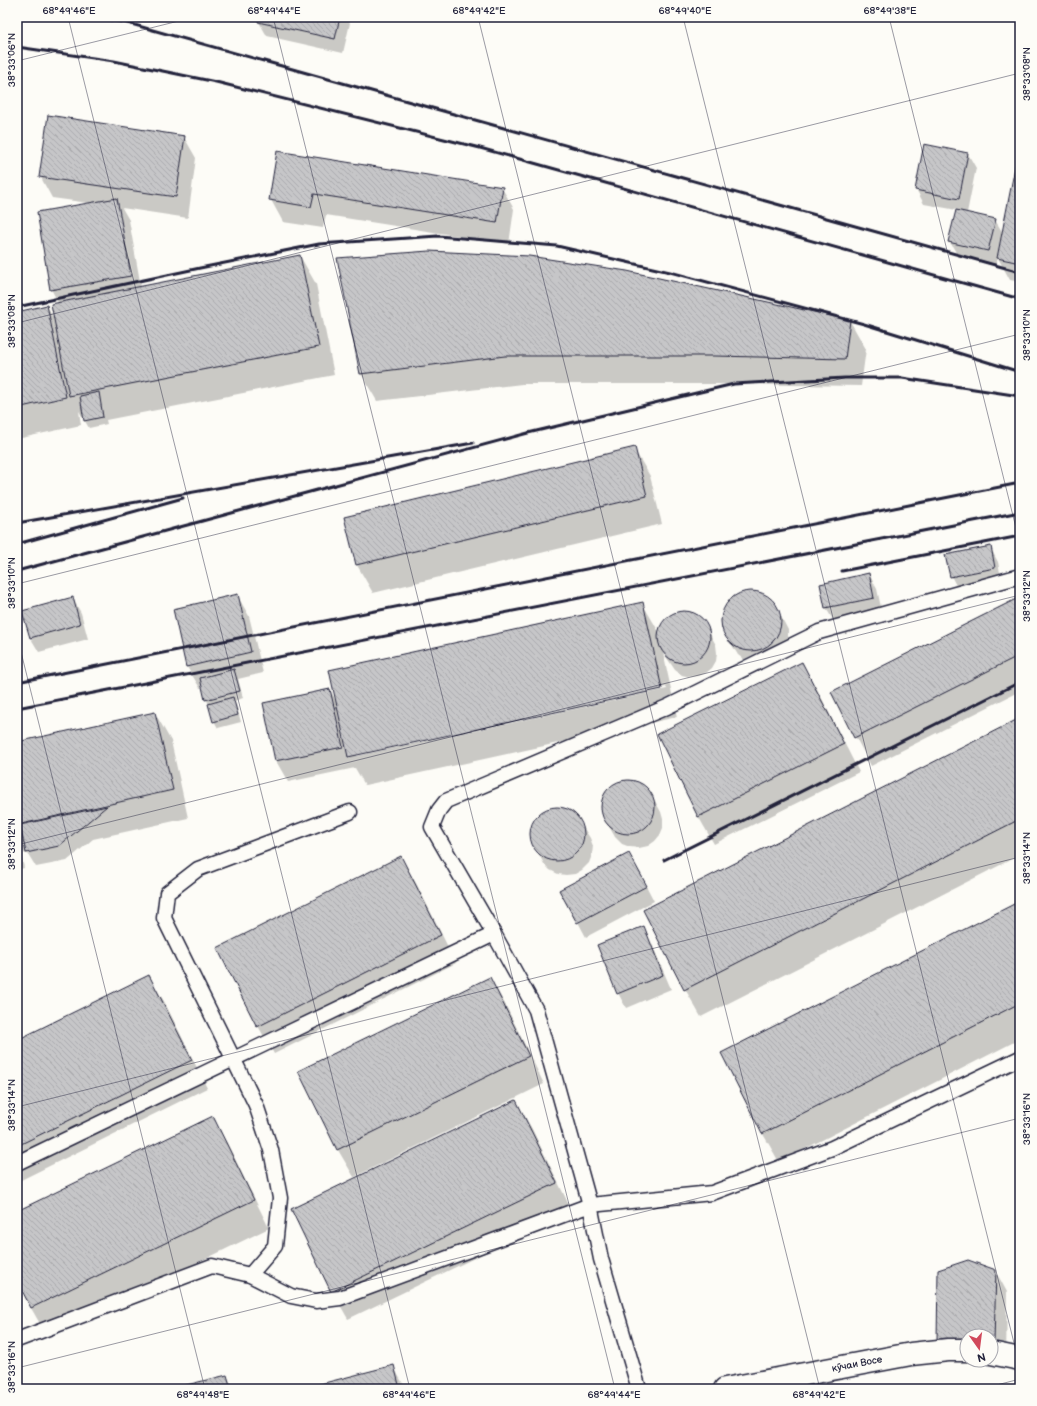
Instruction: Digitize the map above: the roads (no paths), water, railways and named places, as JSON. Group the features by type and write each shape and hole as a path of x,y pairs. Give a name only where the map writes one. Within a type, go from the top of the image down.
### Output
{"street":[{"name":"кӯчаи Восе","path":"725,1389 911,1354 959,1350"},
{"path":"999,1355 1020,1359"}],"lane":[{"path":"639,1389 601,1259 590,1205 536,1010 432,827 438,810 446,801 667,707 819,632 1020,576"},
{"path":"250,1275 275,1246 280,1198 272,1150 256,1105 164,918 167,893 198,869 350,812"},
{"path":"17,1163 494,934"},
{"path":"17,1340 212,1266 250,1275 291,1296 316,1301 340,1298 590,1205 712,1193 832,1148 1020,1058"}],"railway":[{"path":"95,17 124,22 1020,272"},
{"path":"17,47 114,61 216,82 480,148 1020,299"},
{"path":"17,307 319,244 438,236 557,246 670,272 864,324 1020,372"},
{"path":"17,571 528,433 734,384 845,378 902,378 1020,396"},
{"path":"17,523 473,443"},
{"path":"17,682 1020,483"},
{"path":"17,544 183,498"},
{"path":"17,708 1020,512"},
{"path":"842,571 1020,536"},
{"path":"664,860 1020,682"}]}
